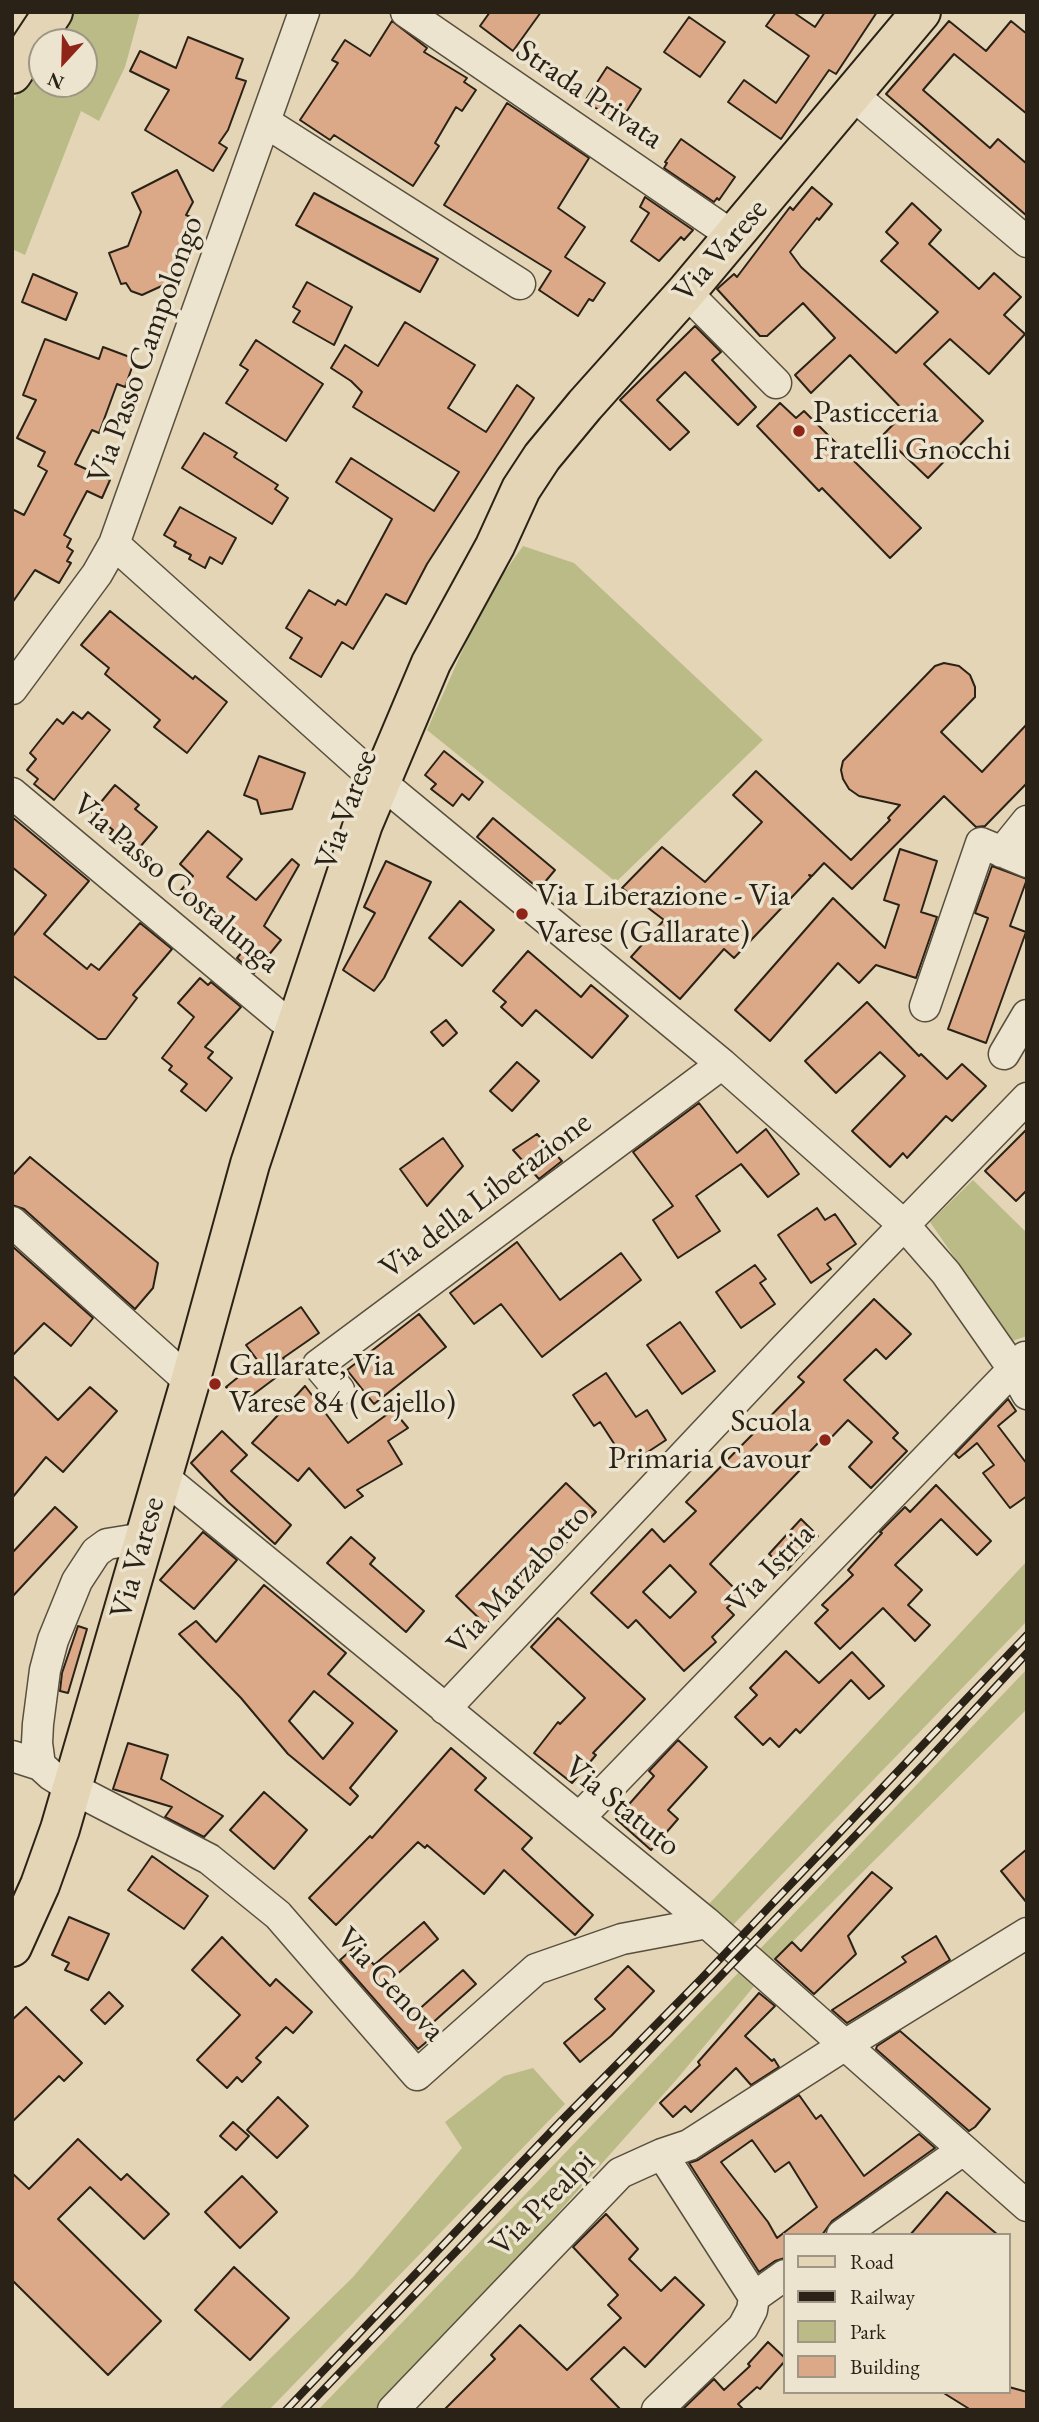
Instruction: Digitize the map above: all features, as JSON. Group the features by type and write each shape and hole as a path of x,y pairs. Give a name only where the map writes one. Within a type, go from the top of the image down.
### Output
{"main road":[{"path":"12,74 53,12"},
{"name":"Via Varese","path":"12,1947 47,1867 72,1788 190,1382 289,1022 349,864 370,774 495,546 521,489 542,457 566,426 686,292 921,12"}],"street":[{"name":"Via Passo Campolongo","path":"12,689 97,574 114,544 304,12"},
{"name":"Strada Privata","path":"406,12 733,236"},
{"path":"853,95 1027,243"},
{"path":"265,122 520,284"},
{"path":"686,292 776,383"},
{"path":"114,544 370,774 722,1064 905,1226 946,1273 1022,1373"},
{"name":"Via Passo Costalunga","path":"12,793 289,1022"},
{"path":"925,1006 981,843 1014,857 1027,821"},
{"path":"1004,1054 1027,1014"},
{"name":"Via della Liberazione","path":"339,1390 317,1365 722,1064"},
{"name":"Via Marzabotto","path":"445,1709 784,1349 1027,1098"},
{"path":"12,1222 190,1382"},
{"name":"Via Istria","path":"580,1817 1022,1373"},
{"name":"Via Statuto","path":"162,1475 707,1923 1027,2206"},
{"path":"72,1788 26,1761 38,1734 45,1670 53,1640 77,1581 96,1552 107,1544 144,1538"},
{"name":"Via Genova","path":"72,1788 209,1859 278,1915 417,2075 536,1969 622,1938 707,1923"},
{"name":"Via Prealpi","path":"393,2410 620,2173 662,2154 689,2146 845,2045 1027,1933"},
{"path":"845,2233 963,2150"},
{"path":"657,2410 743,2328 752,2310 754,2297 662,2154"},
{"path":"754,2297 783,2276"}],"green space":[{"path":"72,12 140,12 125,67 99,121 81,111 25,255 12,249 12,102 28,78 28,98 98,98 98,28 61,28"},
{"path":"523,546 574,563 763,740 616,882 427,730 486,598"},
{"path":"973,1180 1027,1233 1027,1336 1012,1341 930,1222"},
{"path":"1027,1561 1027,1621 732,1926 709,1904"},
{"path":"1027,1669 1027,1709 771,1963 759,1950"},
{"path":"740,1971 755,1985 677,2079 453,2331 375,2410 318,2410"},
{"path":"533,2068 565,2104 269,2410 218,2410 353,2277 462,2148 445,2122 504,2076"}],"building":[{"path":"490,12 541,12 513,51 480,26"},
{"path":"776,12 793,12 815,27 825,12 877,12 836,74 829,70 781,139 728,102 744,80 776,103 809,56 766,26"},
{"path":"689,17 725,42 700,77 664,52"},
{"path":"392,21 427,48 424,52 467,78 464,82 476,90 462,111 456,107 435,143 439,146 413,186 334,135 330,140 300,120 338,63 332,60 345,40 370,56"},
{"path":"949,21 986,51 1011,21 1027,34 1027,114 954,54 923,90 990,148 998,139 1027,164 1027,216 886,94"},
{"path":"188,37 243,59 236,78 246,81 228,130 219,143 227,148 213,171 145,130 169,90 130,71 140,51 176,68"},
{"path":"607,67 641,89 619,123 585,101"},
{"path":"507,103 589,158 558,208 585,227 565,257 605,283 593,301 589,299 578,316 539,290 551,271 444,205"},
{"path":"681,139 735,177 719,200 717,198 714,202 664,168 667,163 665,162"},
{"path":"177,170 193,202 186,215 193,218 166,284 142,295 131,291 126,283 121,284 109,253 128,246 141,212 132,193"},
{"path":"812,187 832,204 790,252 801,267 896,353 938,312 881,261 898,243 886,232 912,203 941,230 929,244 979,289 994,273 1021,297 1004,315 1025,334 989,374 950,339 924,364 983,421 928,478 883,435 905,412 850,355 811,393 795,375 835,338 803,303 767,336 760,336 717,289 734,274 737,277 790,207 793,210"},
{"path":"314,193 438,259 420,292 296,225"},
{"path":"645,197 693,230 684,240 681,237 659,261 631,241 649,213 640,207"},
{"path":"33,274 77,293 66,320 22,302"},
{"path":"307,282 352,307 334,345 293,322 300,311 293,307"},
{"path":"405,322 475,365 448,408 486,432 517,385 534,398 427,564 406,604 386,594 353,649 342,642 321,677 290,658 302,638 286,628 309,590 335,605 338,600 346,605 392,519 336,482 351,458 434,511 459,472 353,407 362,392 331,368 345,345 378,366"},
{"path":"695,326 721,352 712,360 756,407 738,425 685,372 657,400 689,432 670,450 620,400"},
{"path":"45,339 99,359 103,347 135,359 125,387 117,384 99,433 92,430 75,464 110,480 102,498 87,491 64,535 71,539 67,547 73,551 67,561 71,563 59,583 35,570 12,603 12,509 24,515 47,471 38,466 45,452 17,438 36,400 23,395"},
{"path":"256,340 323,384 286,441 226,403 248,370 240,365"},
{"path":"780,403 796,418 804,411 921,528 890,558 822,488 819,491 757,426"},
{"path":"204,433 237,453 234,457 278,485 275,489 288,498 272,524 182,468"},
{"path":"180,507 236,538 222,564 210,557 205,568 189,559 191,555 174,546 176,542 164,535"},
{"path":"110,611 193,679 195,676 227,702 187,753 154,727 160,720 105,674 109,668 81,645"},
{"path":"944,663 959,666 970,675 975,687 975,697 941,732 982,772 1027,724 1027,783 985,826 976,827 944,796 852,889 824,863 812,876 809,875 811,877 734,958 724,949 680,999 631,957 664,920 622,888 662,847 705,882 762,822 733,795 756,771 851,860 890,820 888,818 900,805 859,796 849,789 841,770 843,761 935,666"},
{"path":"73,712 82,719 88,712 110,730 54,800 34,784 38,779 27,770 36,759 30,753 57,719 63,724"},
{"path":"444,751 483,782 469,800 462,794 453,806 431,789 436,784 425,775"},
{"path":"259,756 305,773 292,809 261,814 257,800 244,795"},
{"path":"115,785 139,805 135,809 157,827 134,854 110,834 113,830 92,813"},
{"path":"12,817 89,881 44,934 87,969 91,964 99,970 140,923 172,949 133,995 137,998 106,1039 98,1039 12,975 12,937 46,895 12,867"},
{"path":"493,818 555,870 539,889 477,837"},
{"path":"208,831 242,859 227,877 256,900 292,859 299,865 264,926 281,940 254,973 237,958 247,946 243,942 247,937 214,911 207,919 177,895 193,876 180,864"},
{"path":"900,849 937,861 921,912 937,917 916,978 876,965 859,983 838,963 770,1041 735,1010 833,898 885,948 899,905 884,900"},
{"path":"386,861 431,882 384,978 374,991 343,970 375,913 364,907"},
{"path":"992,866 1027,879 1010,926 1026,932 986,1043 948,1029 988,918 975,913"},
{"path":"460,901 494,930 462,966 429,938"},
{"path":"528,951 581,997 591,985 628,1016 592,1058 536,1010 522,1026 501,1007 506,1002 493,991"},
{"path":"200,978 208,985 211,982 241,1007 205,1047 213,1052 208,1058 232,1078 206,1111 181,1091 187,1084 169,1070 172,1066 162,1058 194,1017 178,1003"},
{"path":"867,1002 919,1056 921,1054 947,1079 962,1064 986,1086 952,1121 946,1116 907,1158 903,1153 890,1167 852,1131 905,1076 880,1052 836,1093 805,1061"},
{"path":"446,1020 457,1033 443,1046 431,1032"},
{"path":"517,1062 539,1081 512,1111 490,1091"},
{"path":"699,1103 737,1153 766,1129 799,1174 768,1197 741,1164 696,1196 720,1231 678,1258 653,1220 673,1206 633,1152"},
{"path":"1027,1129 1027,1190 1016,1201 985,1171"},
{"path":"537,1134 562,1161 539,1179 513,1150"},
{"path":"443,1138 463,1166 427,1206 400,1169"},
{"path":"30,1157 158,1263 153,1288 135,1309 24,1209 12,1205 12,1176"},
{"path":"817,1208 825,1220 835,1214 856,1244 827,1264 831,1269 811,1283 778,1235"},
{"path":"517,1242 560,1300 621,1253 641,1280 542,1357 501,1304 474,1324 450,1293"},
{"path":"12,1246 93,1318 71,1346 44,1323 12,1356"},
{"path":"755,1265 766,1279 760,1283 775,1304 741,1328 716,1292"},
{"path":"874,1299 911,1334 886,1359 876,1349 844,1380 898,1433 893,1438 907,1451 871,1488 849,1467 872,1442 848,1420 825,1444 821,1440 796,1466 800,1470 710,1564 741,1595 727,1608 734,1615 712,1637 716,1642 684,1671 636,1620 628,1628 591,1593 652,1529 664,1542 696,1511 686,1502 804,1382 798,1377","holes":["670,1565 696,1592 670,1618 643,1592"]},
{"path":"301,1307 319,1333 283,1358 290,1367 242,1403 226,1387 258,1361 246,1345"},
{"path":"419,1314 446,1347 374,1404 347,1370"},
{"path":"680,1322 715,1371 682,1394 647,1345"},
{"path":"606,1373 636,1417 647,1410 666,1440 628,1465 600,1422 594,1426 573,1395"},
{"path":"12,1375 58,1420 90,1387 117,1411 63,1472 46,1457 12,1498"},
{"path":"305,1386 348,1443 393,1410 408,1428 388,1441 402,1464 357,1490 363,1496 345,1508 309,1468 298,1481 252,1443"},
{"path":"1008,1399 1016,1411 998,1426 1027,1464 1027,1496 1010,1508 983,1473 994,1465 977,1443 959,1458 955,1454"},
{"path":"222,1431 247,1455 231,1471 291,1525 275,1544 228,1502 191,1463"},
{"path":"566,1483 596,1512 486,1625 456,1596"},
{"path":"936,1485 991,1541 977,1555 941,1519 895,1565 922,1590 908,1605 930,1625 915,1641 883,1608 840,1649 815,1623 828,1610 822,1605 853,1575 848,1570 882,1533 880,1532 905,1507 910,1512"},
{"path":"55,1507 77,1527 12,1597 12,1553"},
{"path":"801,1519 818,1536 787,1570 769,1554"},
{"path":"203,1532 237,1560 194,1609 160,1580"},
{"path":"351,1537 375,1558 370,1564 424,1611 406,1632 327,1563"},
{"path":"264,1585 346,1653 328,1674 397,1731 350,1788 358,1796 350,1805 288,1754 241,1698 179,1634 196,1621 216,1642","holes":["314,1691 353,1723 323,1759 289,1721"]},
{"path":"558,1618 645,1699 593,1753 596,1755 572,1783 534,1753 558,1722 560,1724 585,1698 531,1647"},
{"path":"78,1626 87,1629 68,1693 60,1691 62,1673"},
{"path":"786,1651 819,1683 852,1652 884,1686 869,1699 851,1680 800,1733 796,1729 779,1747 770,1738 763,1745 735,1717 757,1695 750,1688"},
{"path":"678,1740 707,1767 668,1810 678,1819 651,1850 616,1819 654,1776 649,1771"},
{"path":"128,1743 168,1755 161,1779 223,1816 204,1837 165,1817 172,1807 113,1789"},
{"path":"451,1748 486,1778 475,1790 532,1838 522,1849 593,1915 575,1935 504,1870 484,1894 427,1845 425,1848 418,1842 336,1925 309,1898 370,1836 372,1838"},
{"path":"264,1792 307,1830 274,1869 230,1830"},
{"path":"1027,1849 1027,1903 1001,1871"},
{"path":"152,1856 208,1896 184,1929 128,1890"},
{"path":"872,1872 892,1888 848,1936 856,1954 814,1994 775,1959 792,1942 801,1951"},
{"path":"69,1917 109,1934 88,1980 65,1970 69,1963 52,1955"},
{"path":"424,1922 438,1939 389,1981 416,2012 463,1970 476,1984 429,2026 436,2034 418,2049 340,1960 357,1945 374,1965"},
{"path":"936,1936 950,1960 847,2023 832,2010 906,1962 902,1957"},
{"path":"222,1937 270,1986 276,1979 312,2012 293,2033 286,2027 256,2058 261,2062 242,2082 237,2077 227,2088 197,2060 240,2015 192,1970"},
{"path":"628,1966 654,1991 611,2036 580,2062 564,2043 605,2009 595,1999"},
{"path":"109,1992 123,2006 105,2024 91,2010"},
{"path":"759,1993 775,2006 745,2036 772,2061 774,2059 779,2067 751,2085 736,2068 691,2112 685,2106 673,2117 660,2103 700,2065 698,2062"},
{"path":"26,2007 82,2063 64,2081 59,2076 12,2122 12,2020"},
{"path":"900,2031 990,2109 975,2127 969,2131 876,2049"},
{"path":"799,2095 816,2119 821,2115 864,2176 919,2134 935,2148 832,2221 823,2233 783,2233 817,2207 789,2162 775,2172 752,2140 721,2162 768,2222 777,2238 783,2233 783,2259 759,2272 689,2163 698,2160"},
{"path":"278,2097 308,2126 277,2158 247,2130"},
{"path":"233,2122 249,2136 236,2150 220,2136"},
{"path":"78,2139 121,2180 127,2174 169,2214 144,2239 90,2187 58,2219 161,2321 108,2375 12,2280 12,2173 29,2189"},
{"path":"242,2176 277,2212 240,2248 205,2212"},
{"path":"947,2192 996,2233 912,2233"},
{"path":"606,2214 638,2249 629,2259 661,2291 675,2277 704,2305 645,2367 624,2347 591,2379 621,2410 444,2410 495,2359 491,2355 520,2325 567,2370 621,2318 608,2305 618,2295 573,2247"},
{"path":"234,2267 289,2318 250,2360 195,2310"},
{"path":"768,2342 783,2356 783,2363 760,2389 757,2387 738,2404 744,2410 682,2410 714,2379 724,2390 750,2366 748,2364"},
{"path":"1011,2388 1027,2392 1027,2410 971,2410 945,2394 1011,2394"}],"railway":[{"path":"286,2410 562,2120 701,1979 1027,1635"},
{"path":"304,2410 927,1761 1027,1653"}],"place":[{"name":"Pasticceria Fratelli Gnocchi","path":"799,431"},
{"name":"Via Liberazione - Via Varese (Gallarate)","path":"522,914"},
{"name":"Gallarate, Via Varese 84 (Cajello)","path":"215,1384"},
{"name":"Scuola Primaria Cavour","path":"825,1440"}]}
